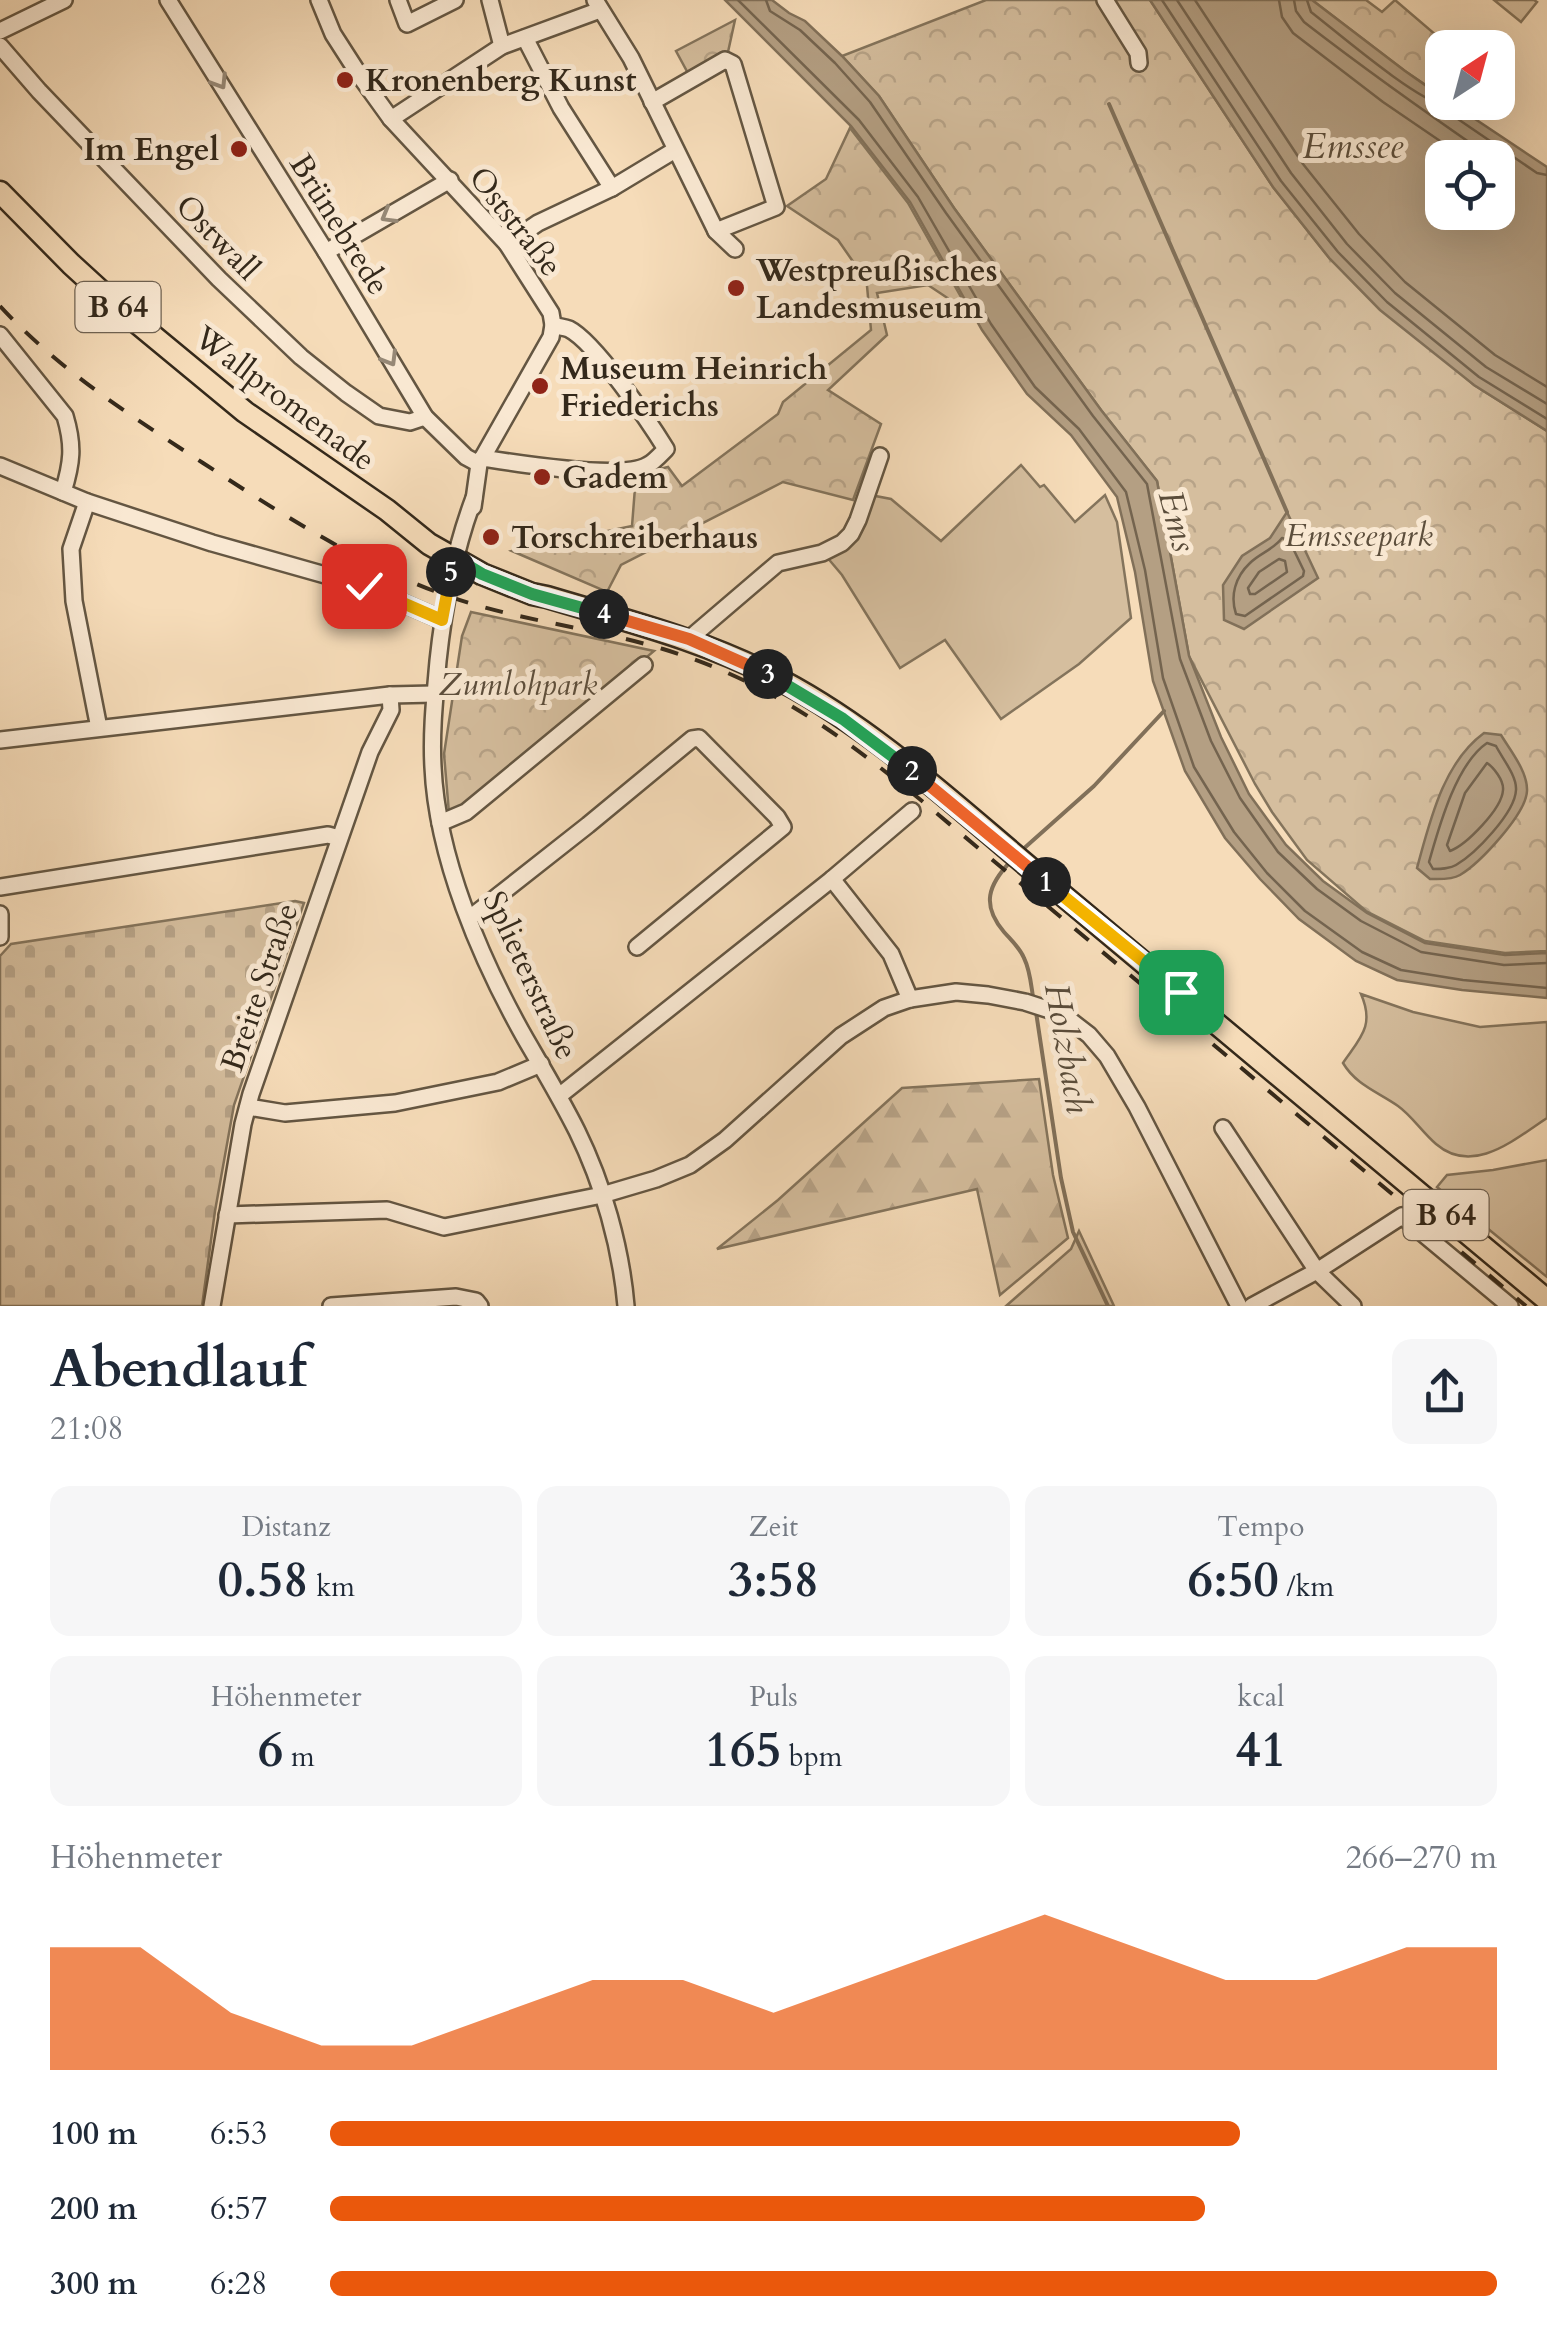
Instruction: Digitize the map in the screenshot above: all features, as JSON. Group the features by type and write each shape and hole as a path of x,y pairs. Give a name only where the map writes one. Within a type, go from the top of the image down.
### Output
{"main road":[{"name":"Wallpromenade","path":"0,192 118,307 245,412 424,541 459,555"},
{"name":"B 64","path":"459,555 511,586 689,639 772,676 833,712 1015,856 1547,1300"}],"street":[{"path":"0,31 64,0"},
{"name":"Brünebrede","path":"168,0 425,417 456,448 481,461"},
{"name":"Oststraße","path":"319,0 332,34 360,76 391,118 507,244 550,313 551,337 481,461 459,555"},
{"path":"398,0 407,24 455,0"},
{"path":"490,0 502,46"},
{"path":"1105,0 1132,43 1139,63"},
{"path":"391,118 502,46 597,5 631,58 716,231 735,249"},
{"path":"525,38 561,108 612,188"},
{"name":"Ostwall","path":"0,46 219,279 300,357 379,416 410,422 425,417"},
{"path":"652,102 725,60 733,64 776,207 716,231"},
{"path":"507,244 538,223 612,188 675,150"},
{"path":"326,252 450,180"},
{"path":"481,461 546,469 626,470 646,467 666,450 628,393 589,346 570,330 553,325"},
{"path":"0,335 65,416 72,464 63,492"},
{"path":"689,639 778,563 822,553 842,543 858,520 880,456"},
{"path":"0,466 87,502 364,586 442,620"},
{"path":"87,502 71,549 74,601 99,728"},
{"name":"Splieterstraße","path":"439,658 442,620 459,555"},
{"name":"Splieterstraße","path":"459,555 434,694 433,768 440,823 469,916 495,980 578,1134 602,1195 618,1254 626,1306"},
{"path":"440,823 466,812 644,665"},
{"path":"0,740 390,695 434,694"},
{"name":"Breite Straße","path":"212,1306 248,1107 370,752 391,710 390,695"},
{"path":"469,916 692,739 699,738 783,827 637,947"},
{"path":"559,1096 912,811"},
{"path":"0,887 328,836 340,838"},
{"path":"832,879 891,954 910,999"},
{"path":"0,914 0,936"},
{"path":"228,1215 387,1210 444,1227 602,1195 656,1179 690,1165 725,1140 841,1036 884,1008 910,999 956,992 1045,1007 1062,1014 1089,1035 1107,1056 1137,1108 1239,1306"},
{"path":"248,1107 285,1112 395,1103 498,1082 541,1064"},
{"path":"1223,1128 1317,1271 1352,1306"},
{"path":"1252,1306 1317,1271 1402,1216 1510,1306"},
{"path":"331,1306 442,1298 476,1301 480,1306"}],"green space":[{"name":"Emsseepark","path":"986,0 1150,0 1273,187 1330,259 1474,385 1547,431 1547,951 1505,953 1425,941 1366,911 1307,860 1255,784 1189,656 1157,481 954,208 879,96 842,56"},
{"path":"1312,0 1366,0 1382,12 1395,0 1430,30 1425,30 1425,85"},
{"path":"1494,0 1534,0 1537,2 1521,22"},
{"path":"735,20 728,52 689,75 676,51"},
{"path":"850,128 908,203 970,313 928,285 877,293 887,335 828,390 881,424 853,500 783,482 621,565 607,592 512,551 632,526 636,475 668,467 682,486 778,414 783,402 871,330 867,286 854,263 838,240 787,206 826,179"},
{"path":"1021,465 1075,522 1105,495 1117,522 1131,618 1079,664 1001,719 945,640 900,668 826,556 870,495 891,499 941,541"},
{"name":"Zumlohpark","path":"471,612 654,651 464,810 449,813 444,754 462,636"},
{"path":"295,901 304,903 234,1105 202,1306 0,1306 0,956 11,944"},
{"path":"1361,994 1413,1012 1480,1027 1547,1022 1547,1118 1508,1144 1479,1155 1450,1153 1436,1144 1403,1110 1361,1083 1343,1063 1366,1023"},
{"path":"1039,1079 1053,1175 1068,1238 1000,1295 977,1189 717,1249 778,1200 902,1088"},
{"path":"1547,1160 1547,1277 1437,1187 1447,1175"},
{"path":"1079,1231 1114,1306 1006,1306 1071,1249"}],"water":[{"path":"725,0 772,0 805,21 879,96 954,208 1157,481 1189,656 1249,794 1286,845 1323,881 1367,913 1425,943 1505,955 1547,953 1547,998 1397,980 1356,961 1299,919 1225,838 1185,771 1153,681 1135,572 1117,497 1071,435 1027,394 982,330 910,202 851,126"},
{"name":"Emssee","path":"1150,0 1312,0 1425,85 1425,120 1476,120 1506,140 1425,140 1425,230 1515,230 1515,146 1547,167 1547,431 1474,385 1380,310 1330,259 1273,187"},
{"path":"1287,512 1318,578 1244,629 1224,620 1223,585 1242,556 1270,538"},
{"path":"1484,733 1501,735 1513,754 1527,784 1525,801 1501,837 1469,869 1453,878 1430,879 1417,868 1440,794 1458,760"}],"waterway":[{"path":"1109,104 1287,512"},
{"name":"Holzbach","path":"1021,851 1094,786 1164,711"},
{"name":"Holzbach","path":"1011,861 997,878 990,904 997,922 1024,958 1033,997"},
{"name":"Holzbach","path":"1036,1012 1073,1232 1108,1306"}],"railway":[{"path":"0,306 46,351 123,410 348,552 469,603 635,641 700,662 769,693 831,732 922,801 1526,1306"}],"place":[{"name":"Kronenberg Kunst","path":"345,80"},
{"name":"Im Engel","path":"239,149"},
{"name":"Westpreußisches Landesmuseum","path":"736,288"},
{"name":"Museum Heinrich Friederichs","path":"540,386"},
{"name":"Gadem","path":"542,477"},
{"name":"Torschreiberhaus","path":"491,537"}],"route":[{"path":"364,586 442,620 455,558 482,574 532,594 689,639 746,662 822,705 882,746 1181,992"}],"water label":[{"name":"Ems","path":"1178,521"}]}
